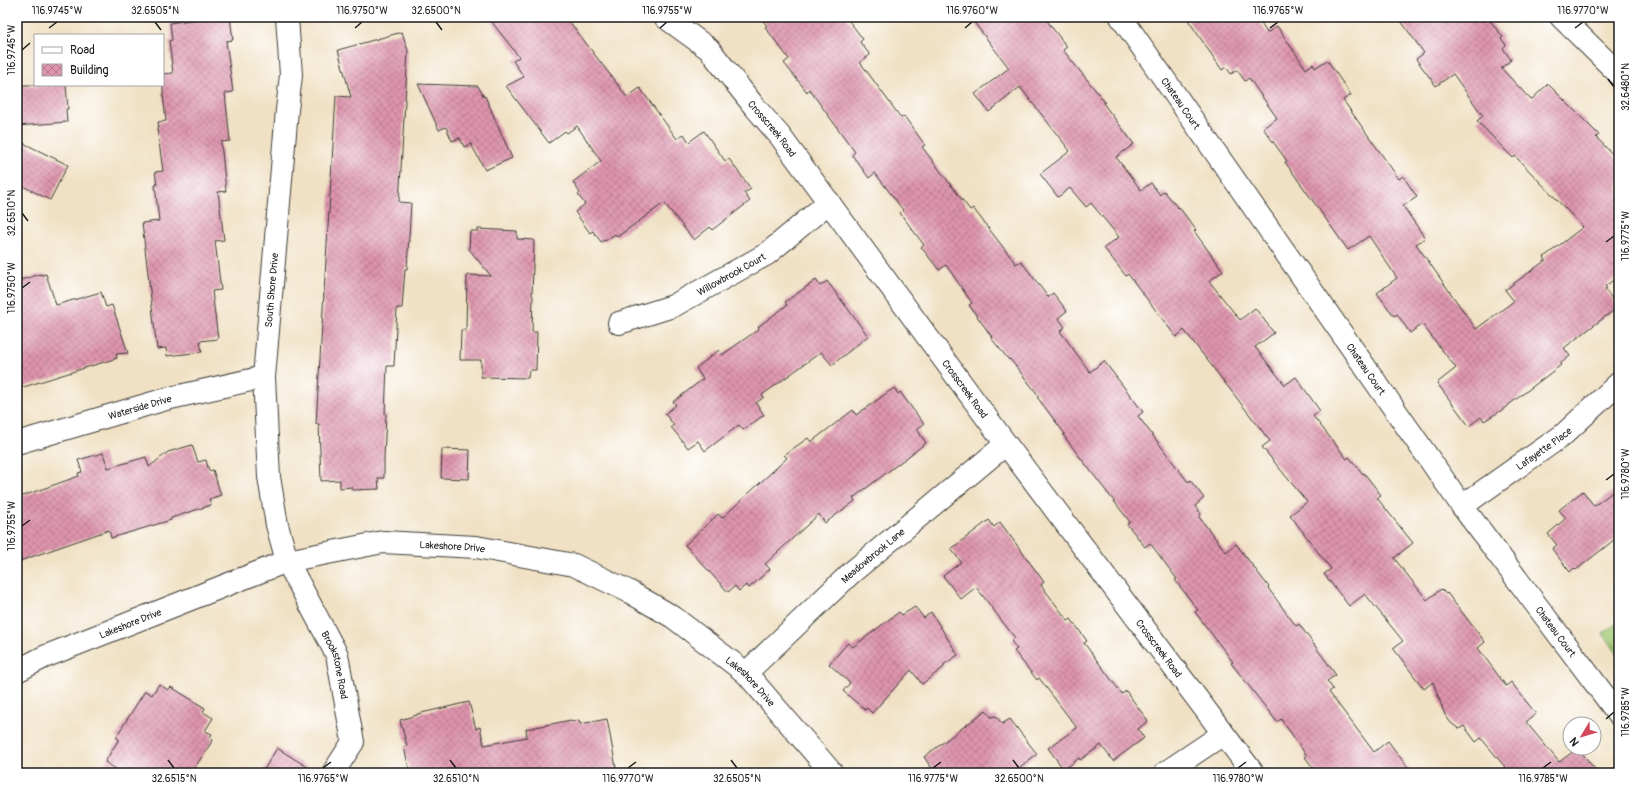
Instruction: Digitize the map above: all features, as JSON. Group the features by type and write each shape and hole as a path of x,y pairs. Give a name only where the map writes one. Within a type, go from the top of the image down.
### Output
{"street":[{"name":"South Shore Drive","path":"287,17 291,75 264,377 269,478 278,526 287,561"},
{"name":"Crosscreek Road","path":"665,17 709,49 780,136 800,166 829,202 1006,444 1253,773"},
{"name":"Chateau Court","path":"1121,17 1462,506 1619,715"},
{"path":"1561,17 1619,74"},
{"name":"Willowbrook Court","path":"619,323 673,306 767,254 829,202"},
{"name":"Waterside Drive","path":"17,443 166,399 264,377"},
{"name":"Lafayette Place","path":"1462,506 1563,435 1619,383"},
{"name":"Meadowbrook Lane","path":"746,673 851,573 1006,444"},
{"name":"Lakeshore Drive","path":"17,671 44,657 287,561 383,542 476,547 574,565 628,591 673,617 746,673 832,773"},
{"name":"Brookstone Road","path":"287,561 337,655 353,742 333,773"},
{"path":"1165,773 1223,734"}],"green space":[{"path":"1619,621 1619,656 1603,634"}],"building":[{"path":"211,17 230,17 233,40 226,41 233,92 225,93 230,141 221,142 226,191 218,192 224,240 215,241 221,290 212,291 218,339 200,341 202,352 167,356 166,348 157,349 142,223 159,221 155,172 163,171 157,128 159,128 158,122 166,121 163,94 164,74 173,73 169,41 172,40 170,23"},
{"path":"488,17 566,17 627,97 640,88 677,139 684,134 689,142 704,131 725,161 729,159 751,189 744,193 750,201 712,230 710,227 694,240 664,203 617,237 615,234 601,242 593,231 590,233 575,212 585,204 578,195 580,193 573,182 601,161 577,126 567,133 565,131 549,143 506,86 524,77 513,61 519,57"},
{"path":"760,17 846,17 863,39 860,42 870,55 860,62 901,118 904,116 925,145 922,147 970,210 973,208 1016,264 1021,261 1048,297 1053,293 1067,311 1058,318 1065,327 1060,331 1090,372 1104,361 1143,412 1138,416 1188,482 1190,480 1204,498 1195,506 1201,514 1199,517 1226,552 1236,544 1269,587 1268,588 1296,626 1299,624 1336,675 1327,681 1333,689 1329,692 1374,752 1388,741 1412,773 1317,773 1281,719 1277,722 1231,663 1233,662 1195,612 1198,610 1175,580 1177,579 1150,543 1145,547 1127,524 1130,522 1063,435 1065,434 1037,397 1039,396 1010,359 1009,360 991,338 992,337 969,305 972,303 946,265 939,270 921,247 924,245 900,213 903,210 875,173 869,178 852,155 855,152 809,89 807,92 784,63 789,59 765,27 767,26"},
{"path":"970,17 1044,17 1067,47 1063,50 1105,102 1103,103 1134,144 1116,157 1141,190 1151,183 1160,195 1164,191 1178,208 1179,207 1196,230 1194,231 1223,271 1209,281 1240,320 1255,308 1274,333 1255,347 1285,385 1296,377 1320,411 1313,416 1347,459 1349,457 1363,474 1364,473 1381,495 1377,498 1413,543 1394,558 1427,600 1441,589 1446,594 1447,593 1485,642 1478,648 1506,686 1511,682 1536,714 1526,722 1559,762 1567,756 1584,756 1598,773 1510,773 1481,738 1476,742 1464,726 1459,729 1451,723 1445,715 1433,682 1424,689 1393,648 1403,641 1365,594 1349,606 1324,574 1331,569 1290,515 1307,502 1262,447 1270,441 1184,330 1176,337 1128,274 1126,276 1104,248 1119,237 1091,203 1086,207 1070,188 1058,197 1040,174 1070,151 1020,87 989,112 975,94 1009,68"},
{"path":"1186,17 1257,17 1267,33 1277,26 1306,69 1313,64 1315,68 1327,60 1351,95 1343,100 1399,179 1403,176 1417,197 1403,206 1425,238 1416,244 1476,329 1514,301 1505,290 1546,260 1544,257 1583,227 1515,156 1513,158 1477,121 1483,116 1453,74 1436,86 1416,59 1424,53 1398,17 1487,17 1503,37 1501,38 1506,45 1503,48 1511,60 1501,68 1531,100 1548,84 1599,135 1596,137 1619,161 1619,276 1605,286 1607,288 1605,289 1618,307 1564,348 1570,356 1560,364 1561,365 1502,410 1484,421 1481,417 1469,426 1437,383 1456,368 1422,324 1410,333 1397,314 1394,316 1377,293 1397,278 1369,236 1348,250 1285,162 1287,161 1263,128 1277,118 1249,78 1245,81 1237,70 1231,74 1226,67 1222,70"},
{"path":"402,32 408,51 399,202 411,203 407,269 405,269 402,308 397,308 394,366 387,366 384,478 378,478 379,489 352,490 352,487 340,488 340,480 321,481 319,424 316,424 336,96 351,97 338,50"},
{"path":"418,84 478,86 484,97 485,96 512,158 485,170 471,144 464,147 460,138 452,141 446,127 439,130"},
{"path":"17,85 66,86 68,109 66,109 67,122 17,126"},
{"path":"17,140 68,165 50,200 17,183"},
{"path":"478,229 517,231 517,239 534,240 532,332 537,332 536,370 529,370 528,378 481,377 481,360 460,360 461,330 466,330 467,275 491,276 469,249 470,231 478,231"},
{"path":"46,274 56,305 101,292 106,307 112,305 128,353 116,354 117,358 17,389 17,281"},
{"path":"816,280 820,286 827,281 868,336 832,365 821,352 762,395 764,397 756,403 764,415 743,430 739,425 705,451 698,441 688,448 671,427 674,425 665,414 676,405 673,402 703,379 696,368 719,350 722,355 759,329 758,327 787,305 785,302"},
{"path":"894,388 898,394 900,392 924,424 917,429 926,443 853,498 855,501 825,523 819,514 765,564 770,569 749,588 746,585 739,591 735,586 728,592 685,545 718,514 722,518 787,458 784,455 808,438 811,442 853,410 856,415"},
{"path":"192,445 198,462 206,460 209,471 213,470 221,495 209,499 211,505 171,518 171,520 111,538 109,530 17,562 17,498 79,476 78,473 82,472 78,460 103,453 108,468 146,457 149,467 168,452"},
{"path":"442,449 470,450 469,479 441,478"},
{"path":"1619,487 1619,536 1576,570 1574,568 1570,572 1552,549 1557,545 1548,534 1566,518 1559,510 1583,491 1594,506"},
{"path":"989,520 994,527 1000,522 1044,582 1041,585 1068,621 1071,619 1087,641 1084,643 1122,694 1126,691 1148,721 1138,729 1144,738 1113,761 1101,745 1080,760 1079,758 1064,770 1048,748 1077,728 1039,678 1037,680 1014,651 1017,649 1011,641 1015,638 976,587 961,599 943,576 961,562 951,549"},
{"path":"915,607 924,618 931,612 958,655 943,665 944,667 922,684 911,670 872,713 867,708 865,710 843,691 850,683 829,664 848,643 853,647 899,612 902,615"},
{"path":"159,684 168,690 171,687 205,708 203,712 213,718 205,731 212,734 210,737 213,740 191,773 122,773 105,762 119,739 116,737 145,691 152,695"},
{"path":"469,702 476,729 480,727 484,745 527,737 526,729 571,720 571,722 579,720 580,724 607,719 617,773 410,773 404,747 407,746 400,720 417,714"},
{"path":"986,710 991,717 996,716 1002,724 1010,719 1037,754 1012,773 935,773 924,757"},
{"path":"277,748 317,773 262,773"}]}
